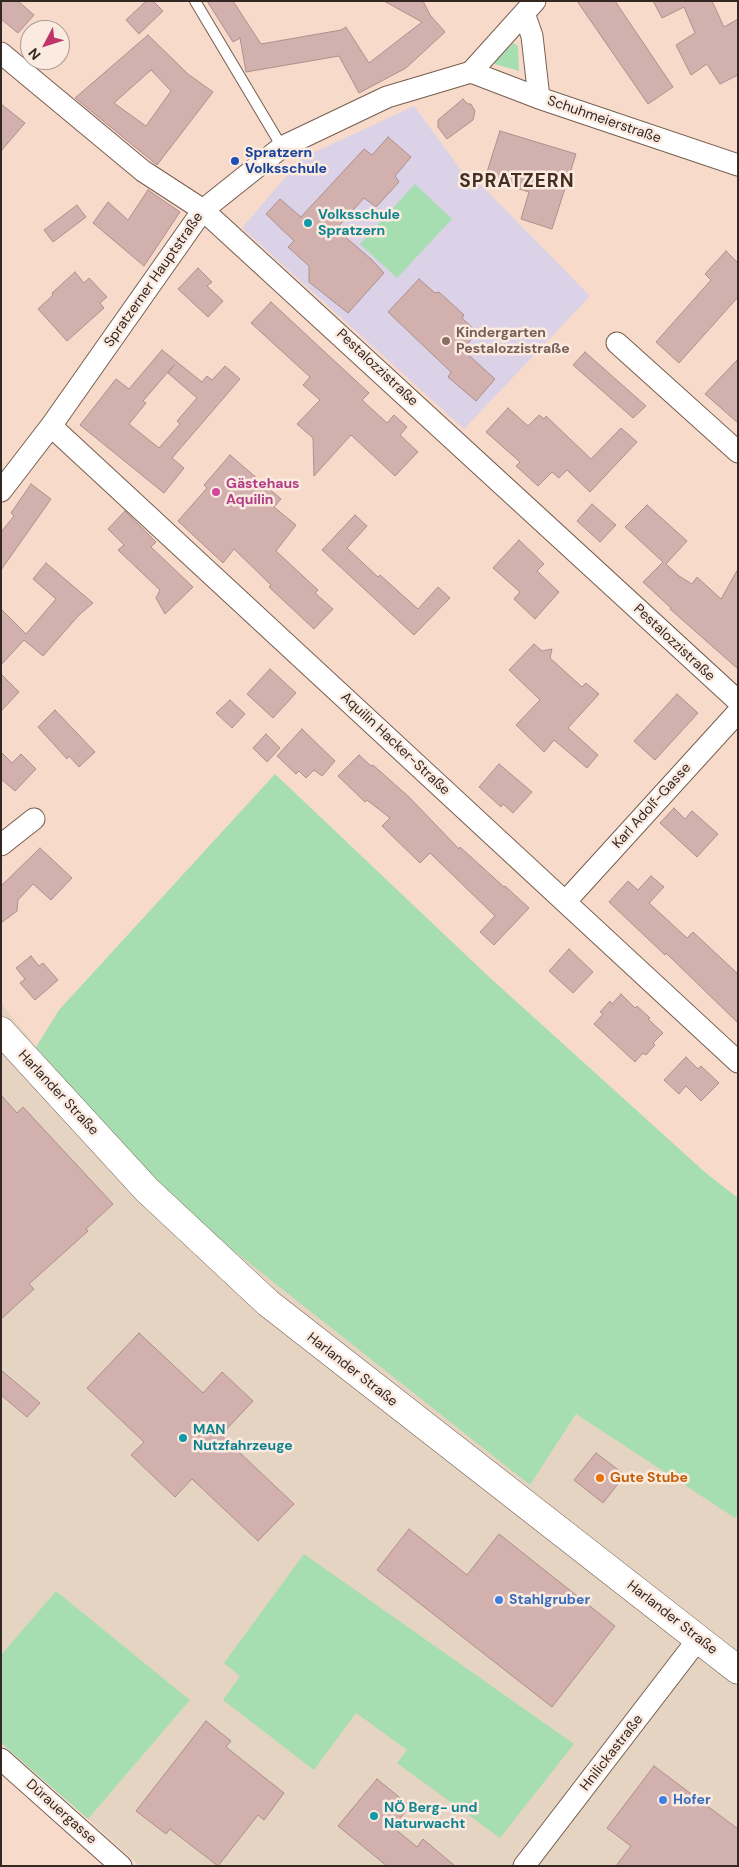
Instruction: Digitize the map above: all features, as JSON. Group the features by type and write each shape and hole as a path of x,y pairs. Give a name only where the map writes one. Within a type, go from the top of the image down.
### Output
{"main road":[{"name":"Harlander Straße","path":"2,1035 147,1190 268,1303 738,1670"}],"street":[{"path":"471,72 530,7"},
{"path":"530,7 539,98"},
{"name":"Pestalozzistraße","path":"1,53 143,171 203,210 738,701"},
{"name":"Spratzerner Hauptstraße","path":"1,491 51,426 203,210 282,147 387,97 471,72"},
{"name":"Schuhmeierstraße","path":"471,72 539,98 738,165"},
{"path":"617,343 738,452"},
{"name":"Aquilin Hacker-Straße","path":"51,426 738,1062"},
{"name":"Karl Adolf-Gasse","path":"566,901 738,712"},
{"path":"1,845 34,818"},
{"name":"Hnilickastraße","path":"524,1866 699,1638"},
{"name":"Dürauergasse","path":"1,1759 121,1866"}],"lane":[{"path":"195,1 282,147"}],"shaded area":[{"path":"414,106 464,174 479,183 590,296 464,429 242,228 302,158"},
{"path":"1,1003 36,1047 140,1168 530,1485 576,1414 735,1517 738,1512 738,1866 140,1866 88,1819 190,1700 56,1591 1,1655"}],"green space":[{"path":"513,43 518,46 519,71 495,64"},
{"path":"415,184 452,219 397,278 360,244"},
{"path":"275,774 487,975 707,1174 738,1198 738,1512 735,1518 576,1414 530,1485 219,1239 140,1168 36,1047 59,1010"},
{"path":"304,1554 574,1744 500,1838 397,1763 407,1750 356,1713 314,1770 223,1700 240,1676 224,1663"},
{"path":"56,1591 190,1700 88,1819 1,1743 1,1655"}],"building":[{"path":"1,1 18,1 34,15 30,20 20,20 20,31 18,33 1,19"},
{"path":"146,1 153,1 163,11 139,34 126,20"},
{"path":"207,1 233,1 261,44 341,30 346,27 369,63 422,22 384,1 423,1 430,15 445,32 406,68 359,93 339,56 246,72 240,38 233,42"},
{"path":"577,1 615,1 673,87 648,104"},
{"path":"653,1 712,1 724,27 738,19 738,75 720,84 707,64 691,75 676,45 695,33 684,7 662,18"},
{"path":"148,35 188,74 213,92 157,165 75,98","holes":["151,70 171,91 146,126 114,103"]},
{"path":"463,99 468,104 471,104 475,111 473,120 447,139 438,127 438,120"},
{"path":"1,104 25,123 1,151"},
{"path":"500,131 576,154 552,229 521,219 529,192 485,178"},
{"name":"Volksschule Spratzern","path":"388,137 411,157 395,176 399,182 376,207 364,198 336,229 384,273 348,313 309,282 309,266 288,247 294,241 266,214 280,199 301,217 364,149 372,155"},
{"path":"148,190 180,212 144,266 93,223 108,202 128,220"},
{"path":"77,205 86,217 53,242 44,230"},
{"path":"726,251 738,263 738,297 679,363 656,342 711,280 705,274"},
{"path":"198,268 212,282 207,286 223,301 208,317 178,289"},
{"path":"75,272 84,283 89,278 107,297 100,303 104,308 67,341 38,309"},
{"name":"Kindergarten Pestalozzistraße","path":"419,279 435,293 439,292 464,315 462,318 477,332 463,350 495,379 476,401 448,377 451,372 388,312"},
{"path":"271,302 369,393 362,400 387,423 394,415 407,427 400,435 418,452 395,476 351,435 314,476 313,438 297,424 320,400 303,385 310,377 251,323"},
{"path":"162,350 202,382 207,376 212,380 225,366 240,379 172,458 184,468 164,493 80,425 116,379 129,389","holes":["174,365 168,373 197,398 177,421 180,424 159,448 129,424 146,403 143,401"]},
{"path":"585,352 646,406 633,418 573,365"},
{"path":"738,359 738,423 705,394"},
{"path":"508,408 528,426 539,415 544,419 546,416 591,459 621,428 637,442 590,492 567,470 559,478 552,472 538,486 516,466 520,462 486,432"},
{"path":"230,455 281,499 274,507 296,525 276,551 318,590 315,593 333,609 314,629 269,587 271,585 234,549 223,563 178,521 207,488 204,485"},
{"path":"31,484 51,499 1,570 1,532 14,516 11,513"},
{"path":"592,504 616,525 600,542 577,521"},
{"path":"647,505 687,541 666,564 679,576 692,584 697,577 721,599 738,569 738,669 670,609 643,582 663,562 625,527"},
{"path":"125,511 156,542 151,547 193,587 165,614 156,598 160,590 118,550 124,545 108,529"},
{"path":"355,515 367,526 347,548 378,577 380,575 418,609 438,587 450,598 414,635 322,550"},
{"path":"519,540 544,564 537,571 559,592 535,619 514,599 520,592 493,568"},
{"path":"46,563 93,603 79,615 43,656 24,640 1,665 1,609 26,634 56,599 33,579"},
{"path":"534,644 542,651 552,649 550,658 582,687 586,683 599,694 568,728 598,755 587,768 554,740 544,752 516,725 540,700 509,670"},
{"path":"270,669 296,693 273,718 247,694"},
{"path":"1,674 19,692 1,711"},
{"path":"677,694 698,713 655,760 634,741"},
{"path":"230,700 245,714 232,728 216,713"},
{"path":"55,710 95,752 79,767 69,756 67,759 38,727"},
{"path":"302,729 335,761 322,776 314,770 306,778 299,771 296,774 277,756"},
{"path":"266,734 280,748 267,762 253,748"},
{"path":"1,752 12,763 21,754 36,769 15,791 1,779"},
{"path":"359,755 409,797 459,849 460,847 529,908 494,945 480,932 495,916 430,853 420,863 382,826 390,818 367,800 365,802 338,776"},
{"path":"499,764 532,792 513,813 503,804 501,807 479,787"},
{"path":"674,808 685,819 692,811 718,834 697,857 660,823"},
{"path":"40,848 72,878 51,900 33,884 18,900 17,911 1,923 1,886"},
{"path":"651,876 664,887 649,903 687,938 693,932 738,974 738,1023 666,953 665,955 609,902 628,881 638,890"},
{"path":"569,949 593,972 573,993 549,971"},
{"path":"31,956 39,966 43,963 58,980 35,1000 20,983 25,979 16,968"},
{"path":"621,994 635,1008 637,1006 650,1018 648,1019 663,1033 653,1043 655,1045 646,1055 643,1053 635,1062 594,1024 603,1014 600,1012 610,1001 612,1004"},
{"path":"686,1057 698,1069 701,1066 719,1083 701,1101 686,1086 679,1094 664,1080"},
{"path":"1,1095 17,1113 23,1107 113,1204 86,1229 88,1231 29,1284 34,1289 1,1319"},
{"name":"MAN Nutzfahrzeuge","path":"139,1333 203,1393 222,1372 253,1401 221,1435 294,1504 258,1541 192,1479 175,1497 131,1455 144,1442 87,1388"},
{"path":"1,1370 40,1403 27,1417 1,1395"},
{"name":"Gute Stube","path":"596,1453 625,1475 603,1503 574,1480"},
{"name":"Stahlgruber","path":"409,1529 467,1575 499,1534 615,1626 552,1707 377,1570"},
{"path":"206,1721 231,1741 226,1747 284,1793 264,1820 258,1815 218,1866 170,1829 166,1834 136,1811"},
{"name":"Hofer","path":"654,1766 738,1829 738,1866 616,1866 631,1846 607,1828"},
{"name":"NÖ Berg- und Naturwacht","path":"377,1779 410,1806 393,1827 417,1847 423,1839 455,1866 387,1866 338,1826"}],"place":[{"name":"Spratzern Volksschule","path":"235,161"},
{"name":"Volksschule Spratzern","path":"308,223"},
{"name":"Kindergarten Pestalozzistraße","path":"446,341"},
{"name":"Gästehaus Aquilin","path":"216,492"},
{"name":"MAN Nutzfahrzeuge","path":"183,1438"},
{"name":"Gute Stube","path":"600,1478"},
{"name":"Stahlgruber","path":"499,1600"},
{"name":"Hofer","path":"663,1800"},
{"name":"NÖ Berg- und Naturwacht","path":"374,1816"}],"district":[{"name":"SPRATZERN","path":"517,182"}]}
